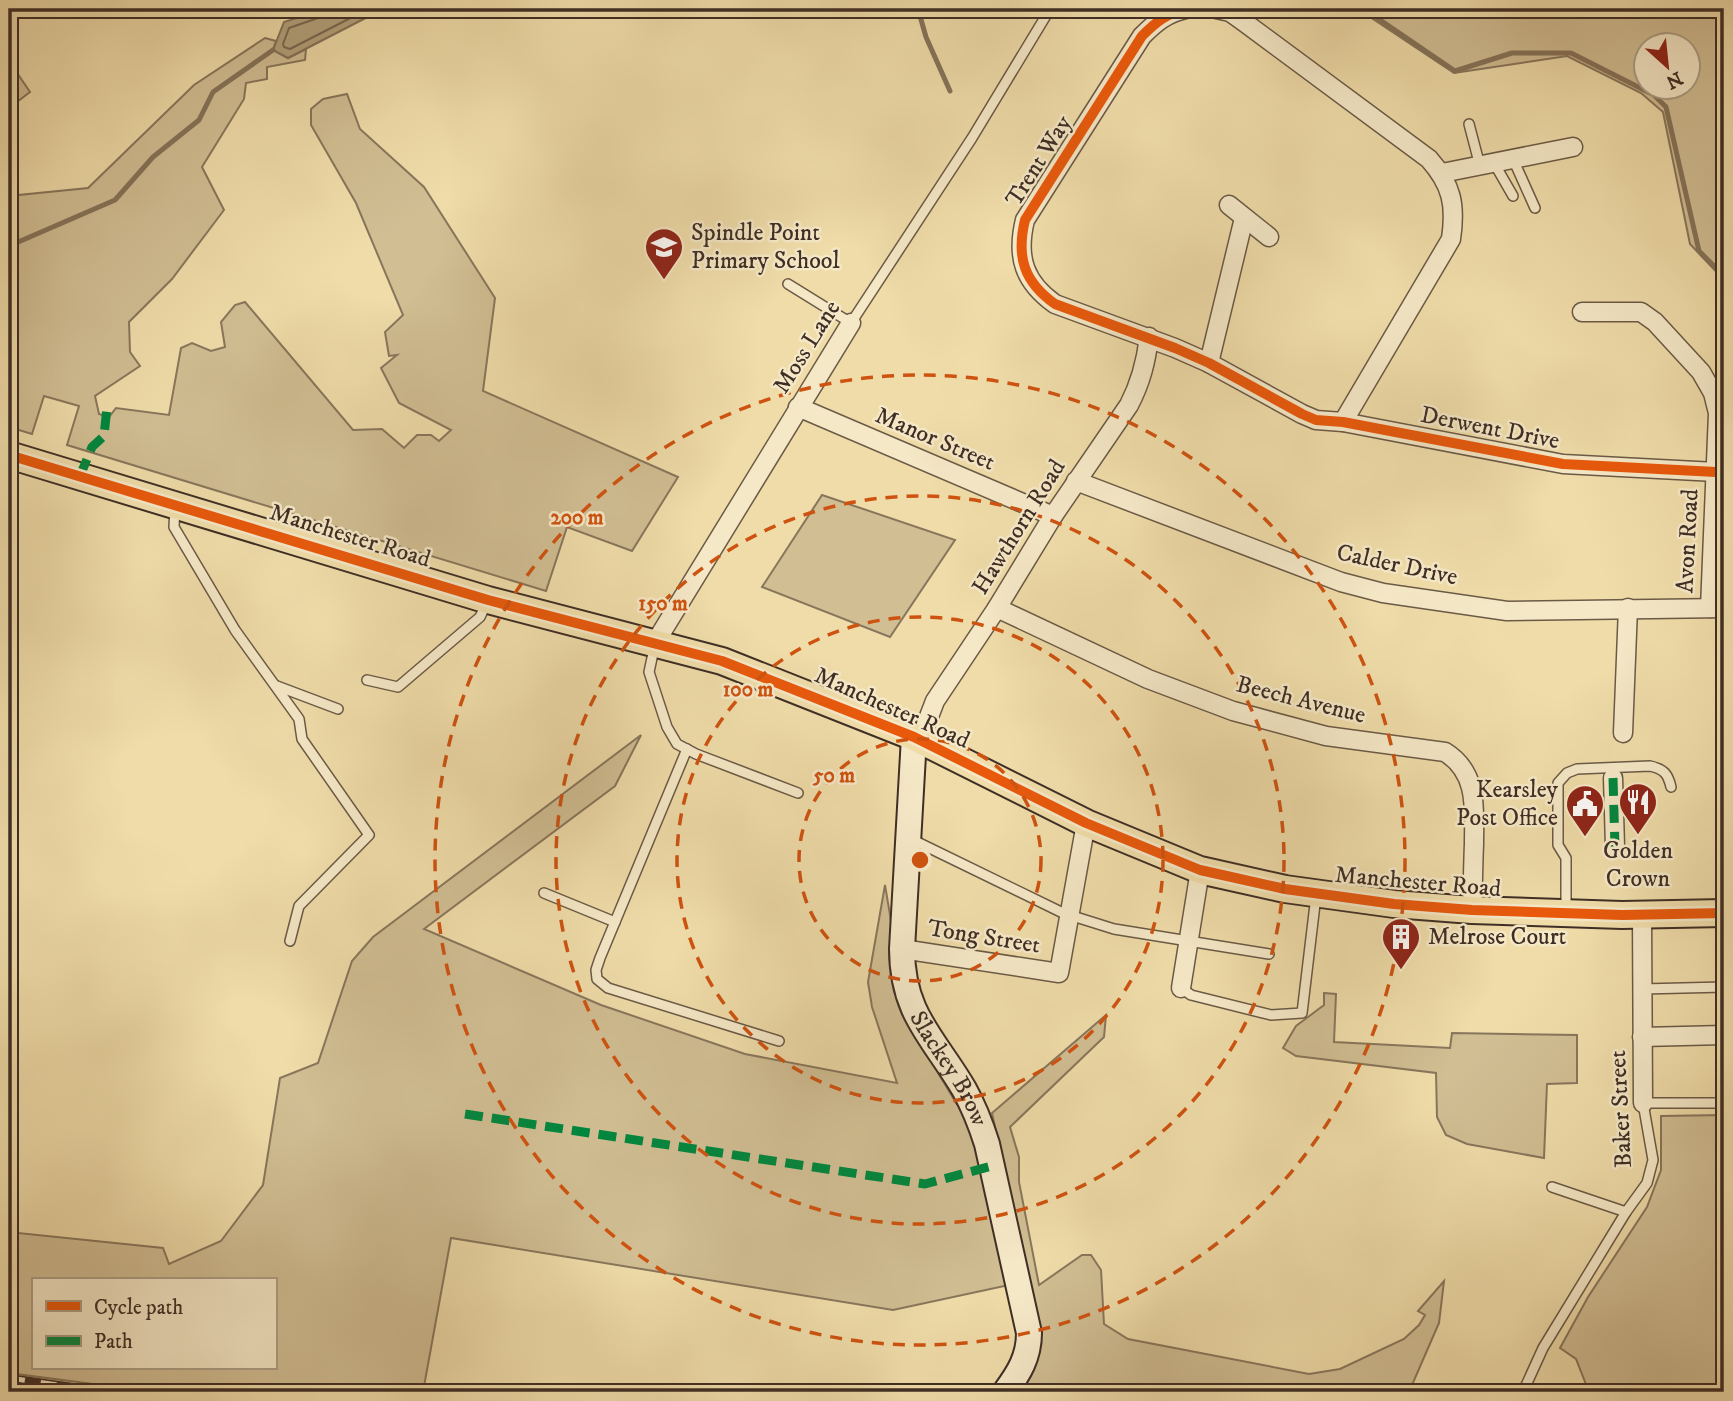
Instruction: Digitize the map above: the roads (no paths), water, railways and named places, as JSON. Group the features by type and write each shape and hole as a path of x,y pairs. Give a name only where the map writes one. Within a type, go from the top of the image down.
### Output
{"main road":[{"name":"Manchester Road","path":"9,455 488,600 722,661 917,738 1086,823 1200,870 1285,890 1394,904 1566,913 1724,913"}],"street":[{"name":"Trent Way","path":"1186,9 1175,11 1157,21 1142,36 1025,220 1021,237 1025,270 1033,285 1055,304 1149,337 1209,363 1264,393"},
{"path":"1216,9 1230,12 1429,159 1442,173 1451,193 1454,217 1451,239 1343,422"},
{"path":"1442,173 1573,147"},
{"path":"1228,205 1269,237"},
{"path":"1209,363 1244,218"},
{"name":"Avon Road","path":"1582,312 1641,312 1655,322 1701,372 1713,393 1718,414 1717,608"},
{"name":"Moss Lane","path":"655,643 851,323"},
{"name":"Hawthorn Road","path":"917,738 935,701 997,608 1053,516 1129,405 1140,385 1149,337"},
{"name":"Derwent Drive","path":"1264,393 1316,419 1563,464 1716,472"},
{"name":"Manor Street","path":"798,407 1053,516"},
{"name":"Calder Drive","path":"1076,481 1341,582 1383,593 1507,611 1717,608"},
{"name":"Beech Avenue","path":"997,608 1148,679 1233,710 1326,736 1445,752 1456,759 1471,783 1474,798 1472,909"},
{"path":"1623,733 1628,608"},
{"name":"Slackey Brow","path":"917,738 907,837 902,949 904,981 914,1011 972,1104 987,1144 1029,1333 1028,1352 1005,1392"},
{"path":"1612,778 1615,847"},
{"path":"1068,915 1086,823"},
{"path":"1181,988 1200,870"},
{"name":"Tong Street","path":"902,949 1059,974 1068,915"},
{"name":"Baker Street","path":"1642,915 1643,1103"},
{"path":"1642,1037 1724,1035"}],"lane":[{"name":"Moss Lane","path":"851,323 972,138 1051,9"},
{"path":"1469,124 1487,164 1513,195"},
{"path":"1513,159 1535,208"},
{"path":"788,284 851,323"},
{"path":"175,505 174,527 235,630 299,719 302,739 369,835 299,906 290,941"},
{"path":"368,680 398,687 480,617 488,600"},
{"path":"655,643 649,672 667,727 677,744 798,793"},
{"path":"275,685 338,709"},
{"path":"687,749 596,970 597,979 608,988 779,1041"},
{"path":"1566,913 1566,858 1558,845 1558,783 1567,773 1577,769 1650,766 1662,769 1669,777 1671,788"},
{"path":"907,837 1068,915 1114,929 1269,954"},
{"path":"544,893 615,922"},
{"path":"1181,988 1191,995 1271,1015 1301,1013 1317,894"},
{"path":"1642,989 1724,987"},
{"path":"1643,1103 1724,1103"},
{"name":"Baker Street","path":"1522,1392 1543,1348 1626,1212 1647,1183 1653,1160 1643,1103"},
{"path":"1552,1187 1626,1212"}],"water":[{"path":"325,9 383,9 288,58 273,50 284,22"}],"waterway":[{"path":"918,9 926,37 950,91"},
{"path":"1364,9 1455,71 1512,53 1571,53 1654,95 1666,107 1699,251 1724,276"},
{"path":"9,246 115,200 153,157 199,120 213,92 273,50"}],"railway":[{"path":"9,1378 109,1392"}],"place":[{"name":"Spindle Point Primary School","path":"664,281"},
{"name":"Golden Crown","path":"1638,836"},
{"name":"Kearsley Post Office","path":"1585,838"},
{"name":"Melrose Court","path":"1401,971"}]}
